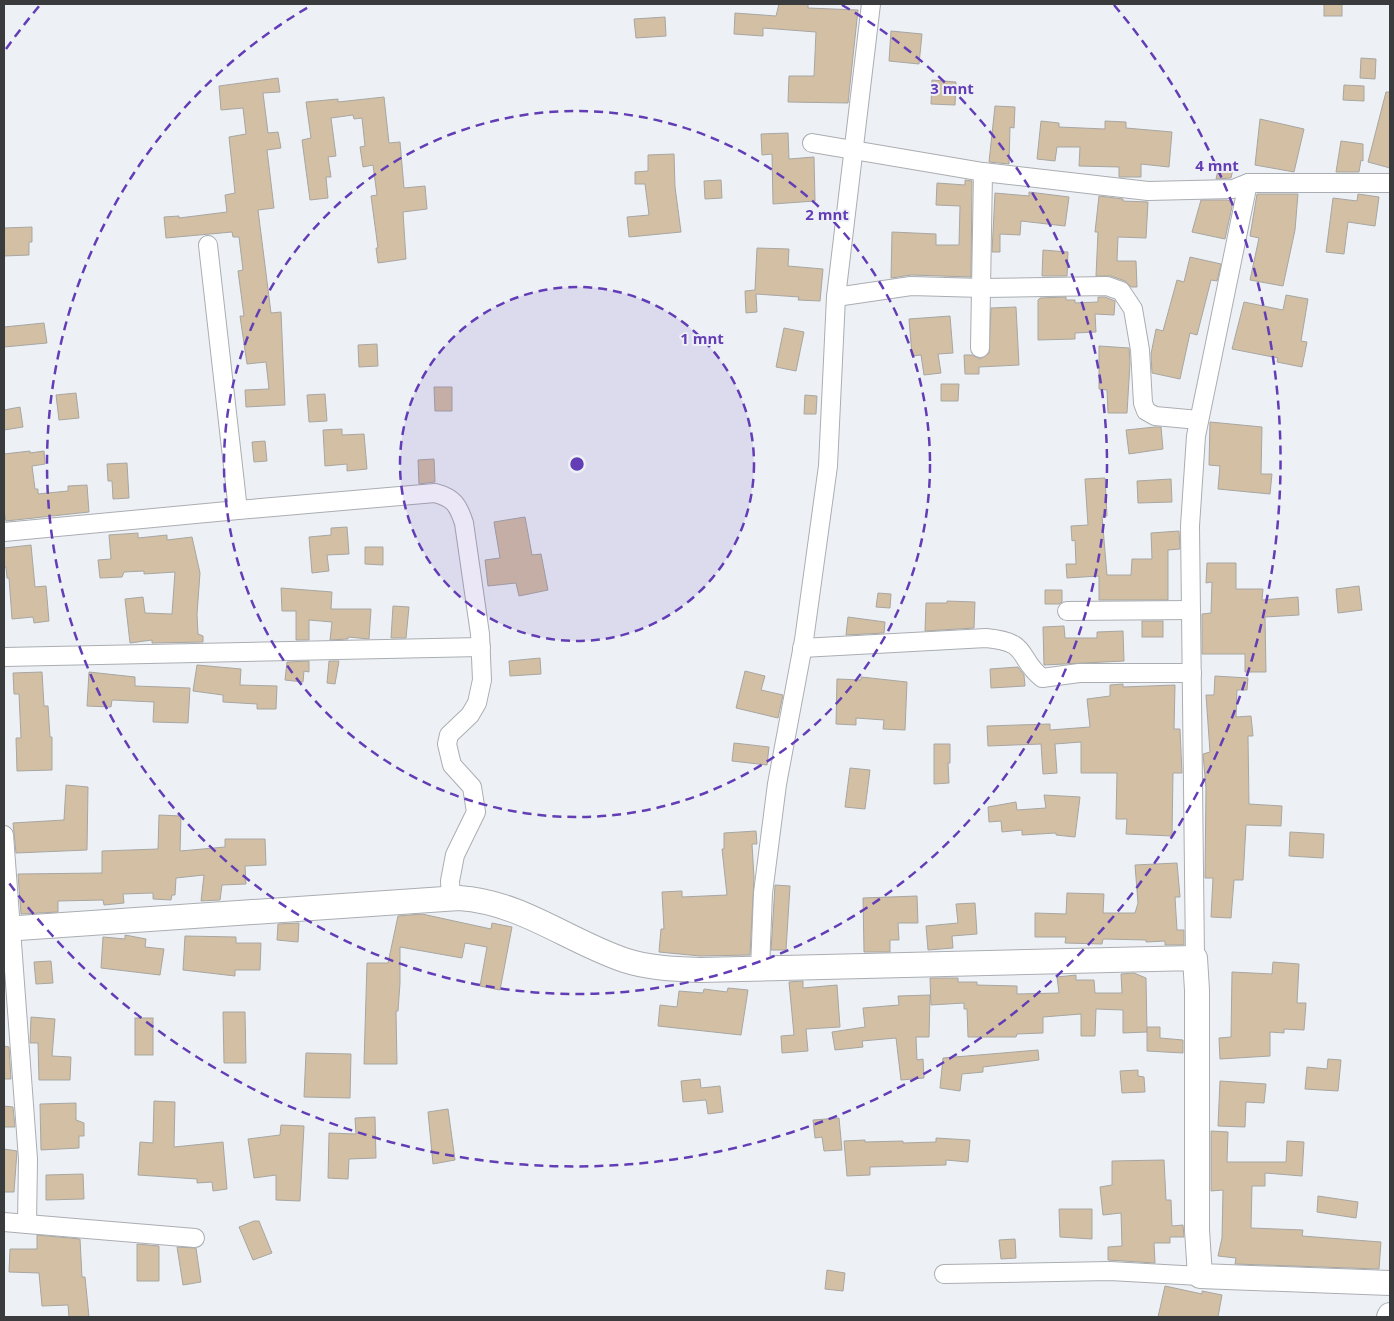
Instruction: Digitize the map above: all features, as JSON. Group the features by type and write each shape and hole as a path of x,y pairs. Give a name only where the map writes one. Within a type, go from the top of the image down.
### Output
{"street":[{"path":"760,968 763,893 776,784 802,648 828,466 836,297 871,4"},
{"path":"812,143 983,172 1148,191 1233,189 1248,184 1390,183"},
{"path":"980,348 983,172"},
{"path":"1200,1276 1197,1230 1197,990 1191,610 1192,477 1199,420 1248,184"},
{"path":"208,245 238,510"},
{"path":"836,297 912,286 982,288 1107,286 1121,291 1133,309 1140,350 1143,407 1149,414 1155,416 1199,420"},
{"path":"4,532 435,493 450,497 459,506 464,523 481,647 482,680 477,703 470,714 449,735 447,744 452,764 472,787 476,812 455,855 450,881 451,898"},
{"path":"1067,612 1191,610"},
{"path":"802,648 986,638 1003,639 1020,647 1042,678 1079,673 1192,673"},
{"path":"4,657 481,647"},
{"path":"4,835 7,929 28,1159 28,1224"},
{"path":"7,929 451,898 474,899 504,905 624,960 644,965 700,970 1195,958"},
{"path":"4,1222 194,1238"},
{"path":"944,1274 1110,1272 1390,1283"}],"building":[{"path":"779,4 808,4 808,8 858,10 848,103 788,102 789,76 814,76 816,32 763,28 763,36 734,34 735,13 776,16"},
{"path":"1324,4 1342,4 1342,16 1324,16"},
{"path":"665,17 666,36 636,38 634,19"},
{"path":"891,31 922,34 919,64 889,61"},
{"path":"1361,58 1376,59 1375,79 1360,78"},
{"path":"278,78 280,92 263,93 268,133 278,132 281,148 267,150 274,208 258,210 271,313 281,312 285,405 246,407 245,390 269,389 266,362 247,364 240,316 244,316 238,271 243,270 239,237 233,237 232,232 166,238 164,217 179,216 179,218 227,212 225,195 235,193 229,137 246,134 243,108 221,110 219,86"},
{"path":"932,80 956,82 955,105 931,104"},
{"path":"1344,85 1364,86 1364,101 1343,100"},
{"path":"1386,92 1390,92 1390,168 1368,162"},
{"path":"384,97 389,143 400,142 404,188 425,186 427,209 403,212 406,259 378,263 376,248 378,248 371,196 377,195 373,165 363,167 360,147 365,146 362,118 354,119 353,115 331,118 336,156 328,157 331,177 326,177 328,198 310,200 302,140 311,138 306,102 338,99 338,102"},
{"path":"995,106 1015,107 1014,128 1010,127 1009,164 989,162"},
{"path":"1260,119 1304,129 1294,172 1255,165"},
{"path":"1041,121 1059,123 1059,127 1105,129 1105,121 1126,122 1126,128 1172,132 1169,167 1141,164 1141,177 1119,177 1119,167 1079,166 1080,147 1057,147 1055,161 1037,159"},
{"path":"788,133 789,159 814,157 815,201 773,204 772,154 762,155 761,134"},
{"path":"1341,141 1363,144 1363,161 1361,160 1359,172 1336,172"},
{"path":"674,154 675,187 681,232 629,237 627,217 649,215 645,184 635,184 635,172 648,171 648,155"},
{"path":"1220,162 1234,165 1231,178 1216,179"},
{"path":"721,180 722,198 705,199 704,181"},
{"path":"965,180 972,181 971,277 911,275 891,278 892,232 936,234 936,245 959,245 960,206 936,205 937,183 965,185"},
{"path":"1029,192 1069,197 1065,226 1021,221 1020,235 1000,234 1000,252 992,252 995,193 1029,196"},
{"path":"1257,194 1298,194 1295,230 1283,286 1250,280 1259,238 1250,236"},
{"path":"1358,194 1379,197 1375,226 1348,222 1344,254 1326,252 1333,198 1357,201"},
{"path":"1099,196 1123,199 1123,201 1148,202 1146,238 1118,237 1117,261 1136,261 1137,287 1131,287 1125,281 1111,276 1096,276 1098,232 1095,232"},
{"path":"1201,200 1227,200 1233,202 1225,239 1192,232"},
{"path":"32,227 32,242 29,242 29,255 4,256 4,228"},
{"path":"757,248 789,249 788,266 823,269 820,301 798,300 799,297 756,294 757,312 746,313 745,291 755,290"},
{"path":"1043,250 1068,252 1067,276 1042,276"},
{"path":"1190,257 1221,264 1217,281 1211,280 1197,335 1190,333 1180,379 1152,373 1151,354 1156,329 1163,331 1177,280 1184,282"},
{"path":"1286,295 1308,299 1301,341 1307,342 1302,367 1277,362 1278,358 1232,349 1244,302 1283,310"},
{"path":"1066,297 1066,300 1075,300 1075,303 1098,302 1098,297 1105,297 1115,301 1114,315 1095,314 1096,332 1075,333 1075,339 1038,340 1038,300 1040,298"},
{"path":"1016,307 1019,365 979,367 979,374 965,374 964,355 972,355 980,359 989,353 991,308"},
{"path":"950,316 953,353 938,354 941,373 924,375 921,355 912,356 909,319"},
{"path":"44,323 47,343 4,347 4,327"},
{"path":"784,328 804,332 796,371 776,367"},
{"path":"377,344 378,366 359,367 358,345"},
{"path":"1099,346 1129,348 1127,413 1108,413 1107,390 1099,389"},
{"path":"941,384 959,384 958,401 941,401"},
{"path":"434,387 452,387 452,411 435,411"},
{"path":"76,393 79,418 59,420 56,395"},
{"path":"325,394 327,421 309,422 307,395"},
{"path":"805,395 817,396 816,414 804,414"},
{"path":"20,407 23,427 4,430 4,410"},
{"path":"1210,422 1262,427 1261,474 1272,474 1270,494 1218,489 1220,466 1209,465"},
{"path":"1161,427 1163,449 1129,454 1126,430"},
{"path":"342,429 342,435 364,434 367,469 347,471 347,464 325,466 323,430"},
{"path":"265,441 267,461 254,462 252,442"},
{"path":"30,451 30,453 44,451 45,464 32,466 35,489 38,489 38,494 68,491 68,486 87,485 89,512 6,521 4,512 4,454"},
{"path":"434,459 435,482 419,484 418,460"},
{"path":"127,463 129,498 113,499 112,481 108,481 107,464"},
{"path":"1105,478 1107,516 1102,516 1107,575 1131,575 1132,559 1152,559 1151,533 1179,531 1180,549 1168,550 1168,600 1099,600 1099,576 1067,578 1066,564 1076,564 1075,540 1072,541 1071,526 1088,525 1085,479"},
{"path":"1171,479 1172,502 1138,503 1137,481"},
{"path":"525,517 532,555 541,554 548,590 519,596 516,583 488,586 485,560 500,558 494,522"},
{"path":"347,527 349,554 327,555 329,571 312,573 309,537 331,535 331,528"},
{"path":"138,533 138,538 167,535 167,540 192,537 200,573 197,614 198,634 203,636 203,642 152,643 152,640 130,643 125,599 143,597 145,613 172,614 175,572 144,574 144,571 124,572 122,577 100,578 98,560 111,559 109,535"},
{"path":"31,545 35,587 46,586 49,621 34,623 33,617 12,619 9,578 7,578 6,567 4,567 4,548"},
{"path":"365,547 383,547 383,565 365,564"},
{"path":"1207,563 1236,563 1236,589 1263,589 1262,600 1298,597 1299,615 1265,617 1266,672 1245,672 1245,654 1202,654 1202,614 1211,613 1212,582 1206,583"},
{"path":"1359,586 1362,610 1338,613 1336,589"},
{"path":"281,588 332,592 331,609 371,609 369,639 348,637 348,639 330,640 332,622 309,620 309,640 296,640 296,611 282,611"},
{"path":"1045,590 1062,590 1062,602 1059,604 1045,604"},
{"path":"878,593 891,594 890,608 876,607"},
{"path":"947,601 975,602 974,628 925,631 926,603 947,603"},
{"path":"393,606 409,607 406,638 391,638"},
{"path":"848,617 885,622 884,633 846,635"},
{"path":"1142,621 1163,621 1163,637 1142,637"},
{"path":"1064,626 1065,638 1097,638 1097,632 1123,631 1124,661 1044,665 1043,627"},
{"path":"540,658 541,674 510,676 509,661"},
{"path":"309,661 309,672 304,671 303,682 285,680 287,662"},
{"path":"329,661 339,661 335,684 327,683"},
{"path":"197,665 241,669 240,685 277,686 276,709 257,709 257,704 223,702 223,695 193,691"},
{"path":"1018,667 1024,675 1025,686 991,688 990,669"},
{"path":"745,671 765,676 761,690 783,695 778,718 736,708"},
{"path":"42,672 44,706 48,706 50,737 52,737 52,770 17,771 16,738 21,738 19,694 14,694 13,673"},
{"path":"89,672 135,677 135,686 190,688 188,723 153,722 154,702 112,700 111,707 87,706"},
{"path":"1215,676 1248,678 1247,690 1237,690 1236,717 1251,716 1253,736 1248,736 1249,804 1282,806 1281,826 1246,825 1243,880 1234,880 1231,918 1211,917 1213,878 1205,878 1206,788 1203,754 1210,752 1206,695 1214,695"},
{"path":"861,677 907,682 905,730 883,729 884,720 856,718 856,725 836,724 837,679 861,680"},
{"path":"1123,684 1123,687 1175,685 1174,729 1180,729 1182,773 1173,773 1172,836 1126,834 1127,819 1116,819 1117,773 1081,773 1081,742 1055,744 1057,773 1043,774 1041,744 988,746 987,726 1050,724 1050,730 1090,727 1087,699 1110,696 1110,685"},
{"path":"734,743 769,747 767,765 732,761"},
{"path":"934,744 950,744 950,763 948,763 949,783 934,784"},
{"path":"850,768 870,770 865,809 845,807"},
{"path":"66,785 88,787 87,850 16,853 13,823 64,820"},
{"path":"1044,795 1080,797 1075,837 1056,835 1056,833 1022,835 1022,830 1002,832 1001,821 989,822 988,807 1016,802 1017,810 1046,808"},
{"path":"159,815 181,816 180,851 225,847 225,839 265,839 266,865 245,866 246,884 222,885 220,900 201,901 204,875 176,878 175,895 172,895 171,900 153,899 153,893 123,894 124,903 104,905 103,900 58,901 58,912 21,914 18,874 102,873 102,851 158,849"},
{"path":"756,831 757,844 752,844 754,878 750,955 700,956 659,952 661,929 664,929 662,892 682,891 682,897 727,895 722,849 724,849 724,833"},
{"path":"1290,832 1324,834 1323,858 1289,856"},
{"path":"1177,863 1180,897 1175,897 1177,930 1184,930 1184,945 1165,945 1165,941 1146,942 1146,940 1103,939 1102,944 1065,943 1066,937 1035,937 1035,913 1066,914 1067,893 1104,894 1103,913 1135,913 1138,903 1135,865"},
{"path":"775,885 790,886 786,950 771,950"},
{"path":"917,896 918,923 898,923 899,940 890,940 890,952 864,952 863,898"},
{"path":"975,903 977,934 952,936 953,948 928,950 926,926 958,923 956,904"},
{"path":"422,914 491,929 492,923 512,927 500,990 480,986 487,947 465,943 462,958 400,947 400,983 398,1011 396,1011 397,1064 364,1064 367,963 388,963 398,916"},
{"path":"299,923 298,942 277,940 278,924"},
{"path":"125,935 146,939 145,947 164,949 160,975 101,968 103,937 125,939"},
{"path":"185,936 236,937 236,943 261,943 260,970 235,970 235,976 183,970"},
{"path":"51,961 53,983 36,984 34,962"},
{"path":"1273,962 1299,964 1297,1003 1306,1003 1304,1030 1284,1029 1284,1033 1270,1032 1270,1056 1220,1059 1219,1038 1231,1037 1232,972 1272,974"},
{"path":"1134,973 1146,978 1147,1032 1123,1033 1123,1010 1096,1009 1095,1036 1081,1036 1081,1014 1043,1017 1043,1033 1017,1034 1016,1037 968,1037 967,1009 964,1009 964,1003 931,1005 930,978 958,978 958,982 977,982 977,985 1017,986 1017,994 1059,993 1057,977 1076,975 1076,980 1094,980 1095,993 1122,993 1121,974"},
{"path":"803,981 803,988 837,985 840,1027 806,1029 808,1051 782,1053 781,1036 794,1035 789,982"},
{"path":"728,988 748,990 741,1035 658,1026 660,1005 677,1007 679,991 703,993 704,989 727,992"},
{"path":"930,995 929,1037 916,1037 917,1060 923,1059 924,1078 901,1080 896,1038 862,1041 863,1047 835,1050 832,1032 865,1027 863,1008 899,1005 898,996"},
{"path":"223,1012 245,1012 246,1063 224,1063"},
{"path":"31,1017 55,1019 52,1056 71,1057 70,1080 39,1080 38,1043 30,1043"},
{"path":"135,1018 153,1018 153,1055 135,1055"},
{"path":"1147,1027 1160,1027 1160,1038 1183,1040 1183,1053 1147,1051"},
{"path":"4,1046 9,1047 11,1079 4,1079"},
{"path":"1038,1050 1039,1060 983,1067 983,1072 962,1074 960,1091 940,1088 943,1058"},
{"path":"306,1053 351,1054 350,1098 304,1097"},
{"path":"1328,1059 1341,1060 1338,1091 1305,1089 1307,1067 1327,1069"},
{"path":"1138,1070 1138,1076 1144,1077 1145,1092 1122,1093 1120,1071"},
{"path":"700,1079 701,1088 720,1086 723,1112 708,1114 706,1100 683,1102 681,1081"},
{"path":"1220,1081 1266,1084 1264,1103 1246,1102 1245,1127 1218,1126"},
{"path":"154,1101 175,1102 174,1147 223,1142 227,1189 213,1191 212,1182 197,1183 197,1179 138,1175 140,1142 153,1143"},
{"path":"76,1103 76,1120 84,1123 84,1136 79,1136 79,1148 41,1150 40,1104"},
{"path":"4,1106 13,1107 15,1127 4,1127"},
{"path":"448,1109 455,1160 433,1164 428,1112"},
{"path":"375,1117 376,1158 349,1159 348,1179 328,1178 329,1133 356,1134 355,1118"},
{"path":"839,1118 842,1150 824,1151 822,1137 815,1138 813,1120"},
{"path":"281,1125 304,1126 300,1201 276,1200 276,1175 254,1178 248,1139 280,1135"},
{"path":"1211,1131 1228,1132 1227,1162 1286,1162 1287,1141 1304,1142 1302,1176 1265,1173 1265,1186 1252,1186 1251,1228 1303,1230 1302,1236 1381,1242 1379,1269 1235,1264 1236,1258 1218,1256 1222,1238 1223,1190 1211,1191"},
{"path":"936,1138 970,1140 968,1162 946,1160 946,1165 870,1167 870,1175 847,1176 844,1141 936,1142"},
{"path":"4,1149 17,1151 14,1192 4,1192"},
{"path":"1164,1160 1166,1200 1171,1200 1172,1226 1183,1225 1184,1237 1170,1237 1170,1243 1154,1243 1155,1263 1108,1260 1108,1247 1122,1246 1121,1213 1103,1215 1100,1187 1112,1185 1112,1161"},
{"path":"83,1174 84,1199 46,1200 46,1175"},
{"path":"1318,1196 1358,1202 1356,1218 1317,1212"},
{"path":"1059,1209 1092,1209 1092,1239 1060,1237"},
{"path":"259,1221 272,1253 253,1260 239,1227"},
{"path":"37,1235 80,1239 82,1277 85,1277 89,1317 69,1317 68,1305 42,1306 39,1273 9,1272 10,1249 37,1249"},
{"path":"1015,1239 1016,1258 1001,1259 999,1240"},
{"path":"137,1244 159,1246 159,1281 137,1281"},
{"path":"177,1247 196,1248 201,1282 183,1285"},
{"path":"827,1270 845,1273 843,1291 825,1289"},
{"path":"1165,1286 1202,1294 1202,1291 1222,1295 1218,1317 1158,1317"}]}
